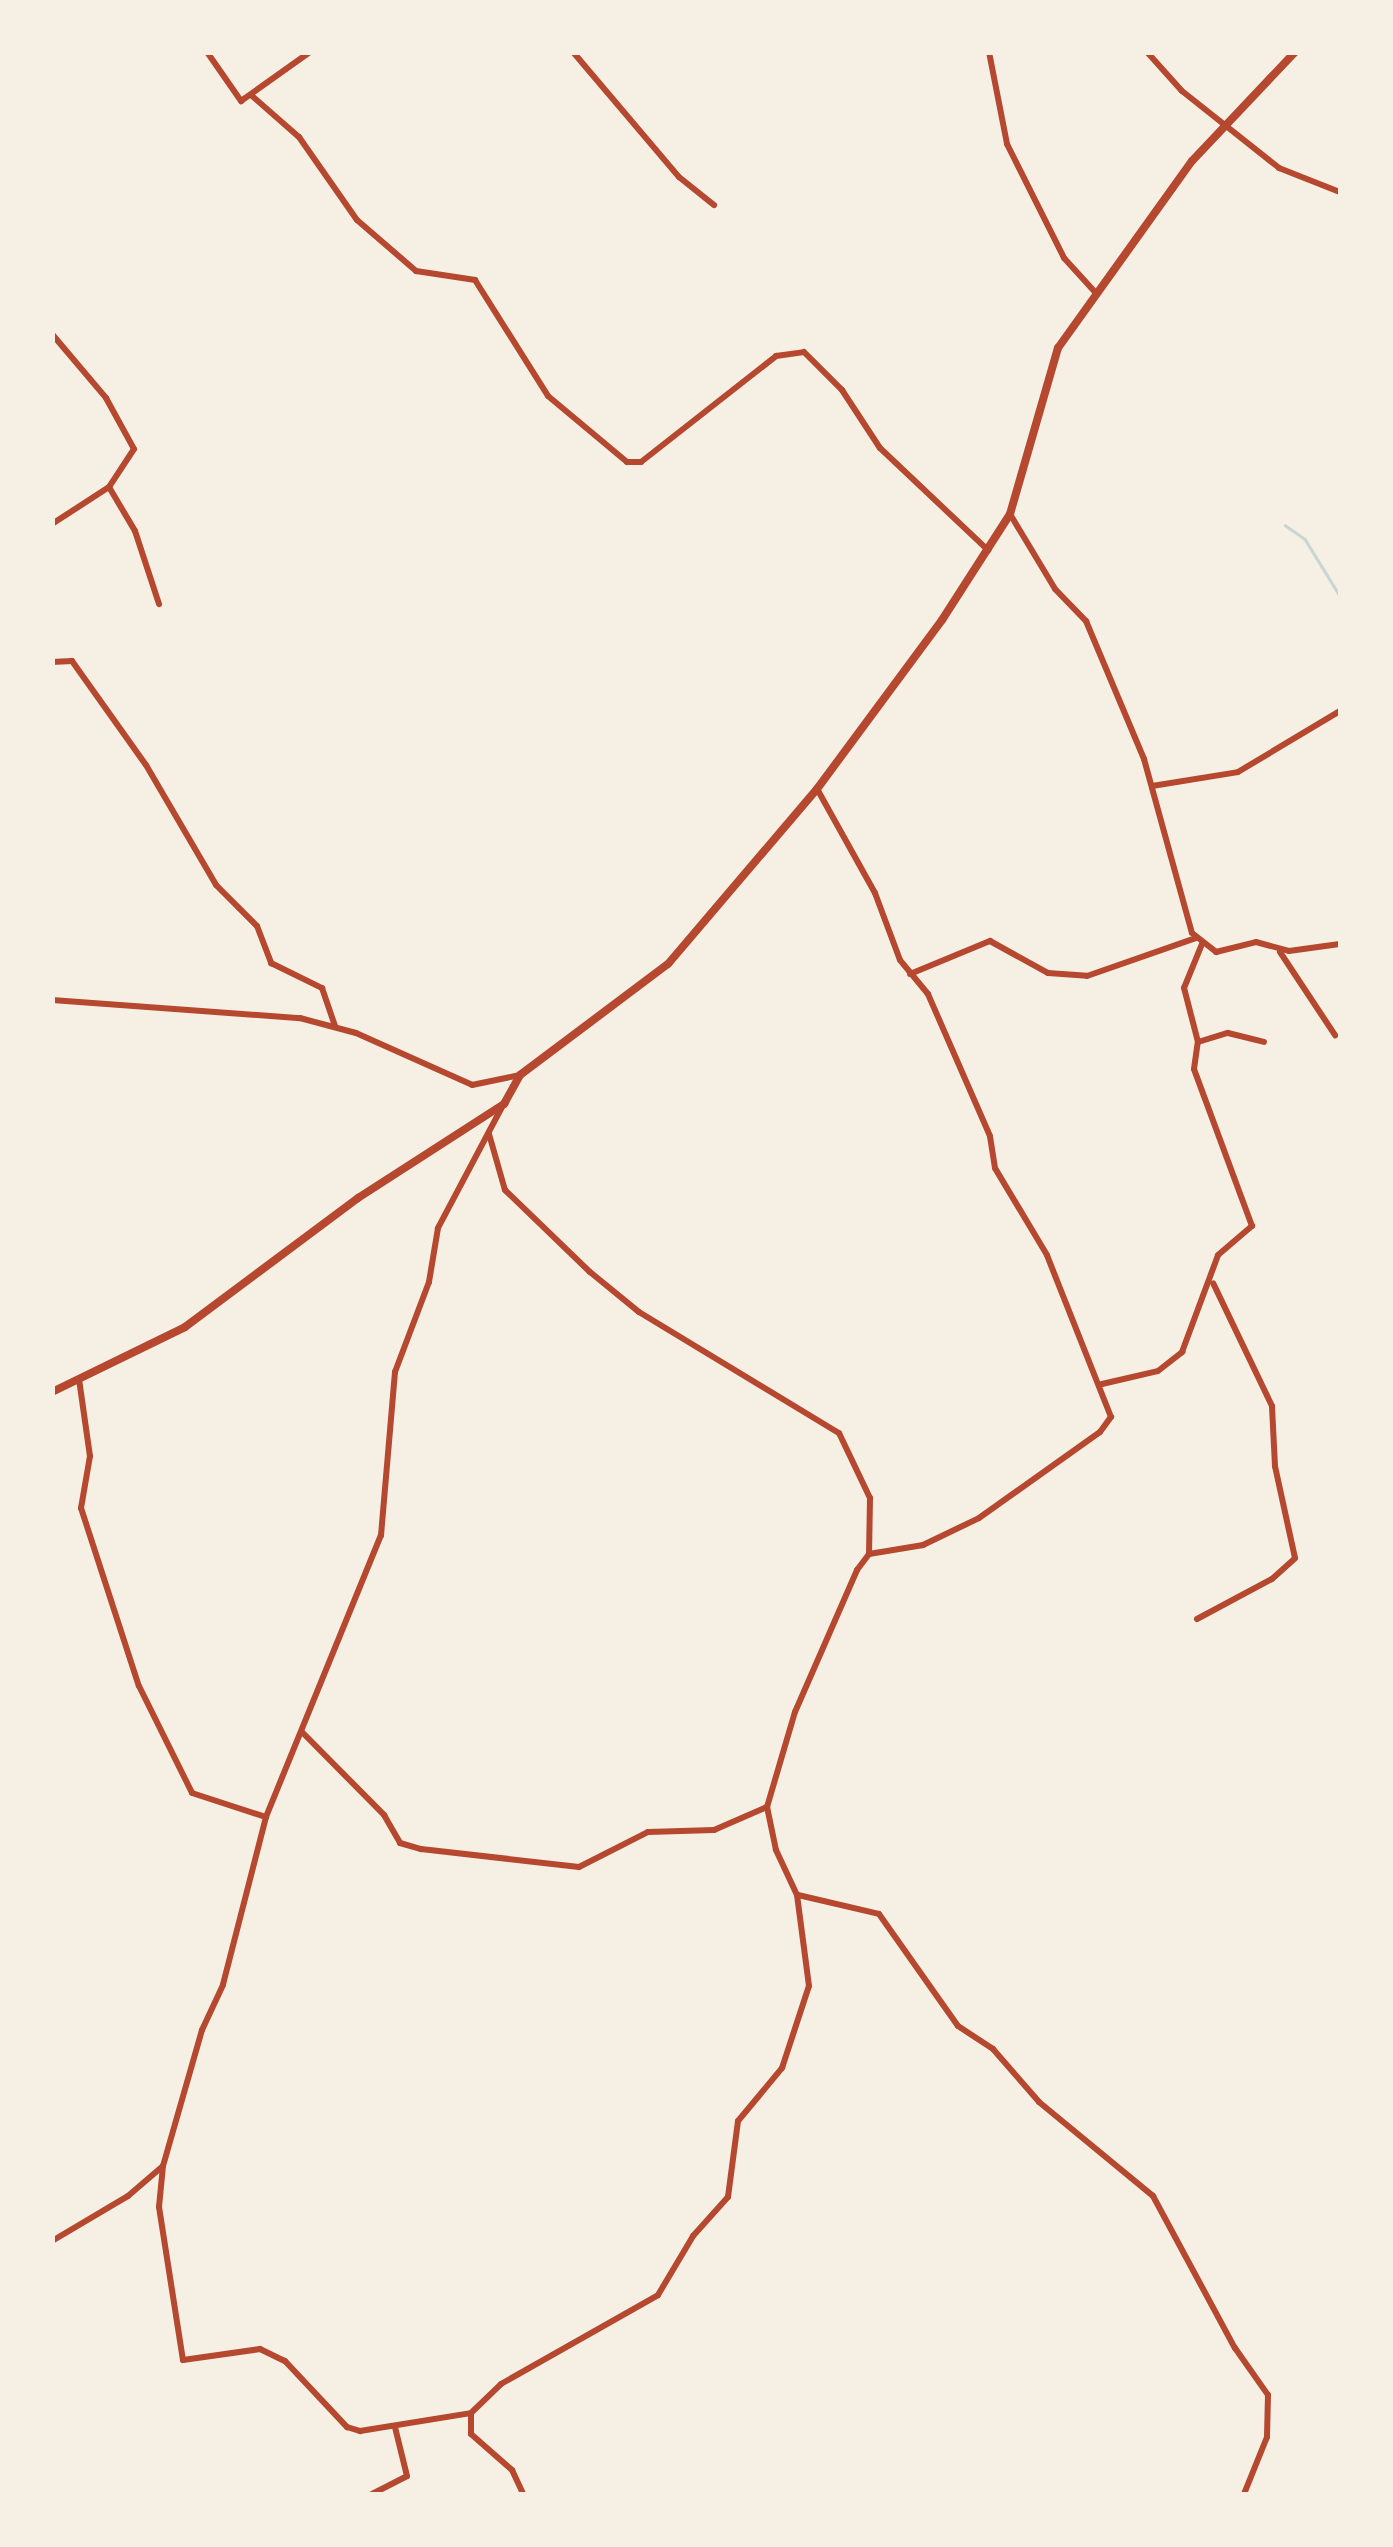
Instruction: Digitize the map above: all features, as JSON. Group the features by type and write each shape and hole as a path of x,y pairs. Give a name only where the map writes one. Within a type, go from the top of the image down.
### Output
{"street":[{"path":"207,52 241,100 310,52"},
{"path":"573,52 679,176 714,205"},
{"path":"990,52 1007,144 1056,244 1094,290"},
{"path":"1147,52 1224,127 1304,182 1340,192"},
{"path":"489,1132 505,1190 590,1272 639,1312 839,1433 870,1498 869,1554 795,1712 767,1808 776,1850 797,1895 809,1986 782,2068 738,2121 728,2197 694,2236 658,2295 501,2384 471,2414 394,2427 346,2428 286,2361 260,2349 183,2360 158,2216 163,2166 202,2030 223,1985 266,1816 381,1535 395,1372 429,1282 438,1228 489,1132 504,1104 520,1075 668,964 817,790 989,551 1010,514 1050,362 1094,290 1224,127 1296,52"},
{"path":"250,95 299,138 357,220 416,272 475,280 548,396 627,462 641,462 776,356 804,352 842,390 880,448 989,551"},
{"path":"52,334 106,398 132,442 130,463 109,487 52,524"},
{"path":"109,487 135,531 158,604"},
{"path":"1010,514 1055,588 1086,622 1152,786 1186,923 1199,941 1216,952 1256,942 1279,951 1340,944"},
{"path":"52,662 72,661 146,765 216,885 257,926 271,963 322,988 334,1026"},
{"path":"1152,786 1238,772 1340,711"},
{"path":"817,790 876,893 910,974 928,994 990,1136 994,1168 1047,1255 1102,1384 1108,1426 979,1518 922,1545 869,1554"},
{"path":"910,974 990,941 1048,973 1087,976 1199,941"},
{"path":"1102,1384 1158,1371 1174,1360 1212,1282 1218,1255 1252,1226 1223,1136 1197,1084 1198,1042 1184,988 1199,941"},
{"path":"1279,951 1335,1035"},
{"path":"52,1000 180,1004 334,1026 472,1084 520,1075"},
{"path":"1198,1042 1228,1033 1264,1042"},
{"path":"52,1392 184,1327 358,1198 504,1104"},
{"path":"1197,1619 1272,1579 1295,1558 1276,1466 1272,1406 1212,1282"},
{"path":"78,1379 90,1456 82,1508 138,1686 192,1794 266,1816"},
{"path":"302,1732 384,1815 400,1843 420,1849 579,1867 648,1832 714,1830 767,1808"},
{"path":"797,1895 880,1914 958,2026 992,2049 1039,2102 1154,2196 1235,2348 1268,2395 1268,2438 1244,2494"},
{"path":"52,2240 163,2166"},
{"path":"471,2414 471,2434 512,2470 523,2494"},
{"path":"372,2494 408,2476 394,2427"}],"waterway":[{"path":"1285,525 1305,539 1340,596"}]}
